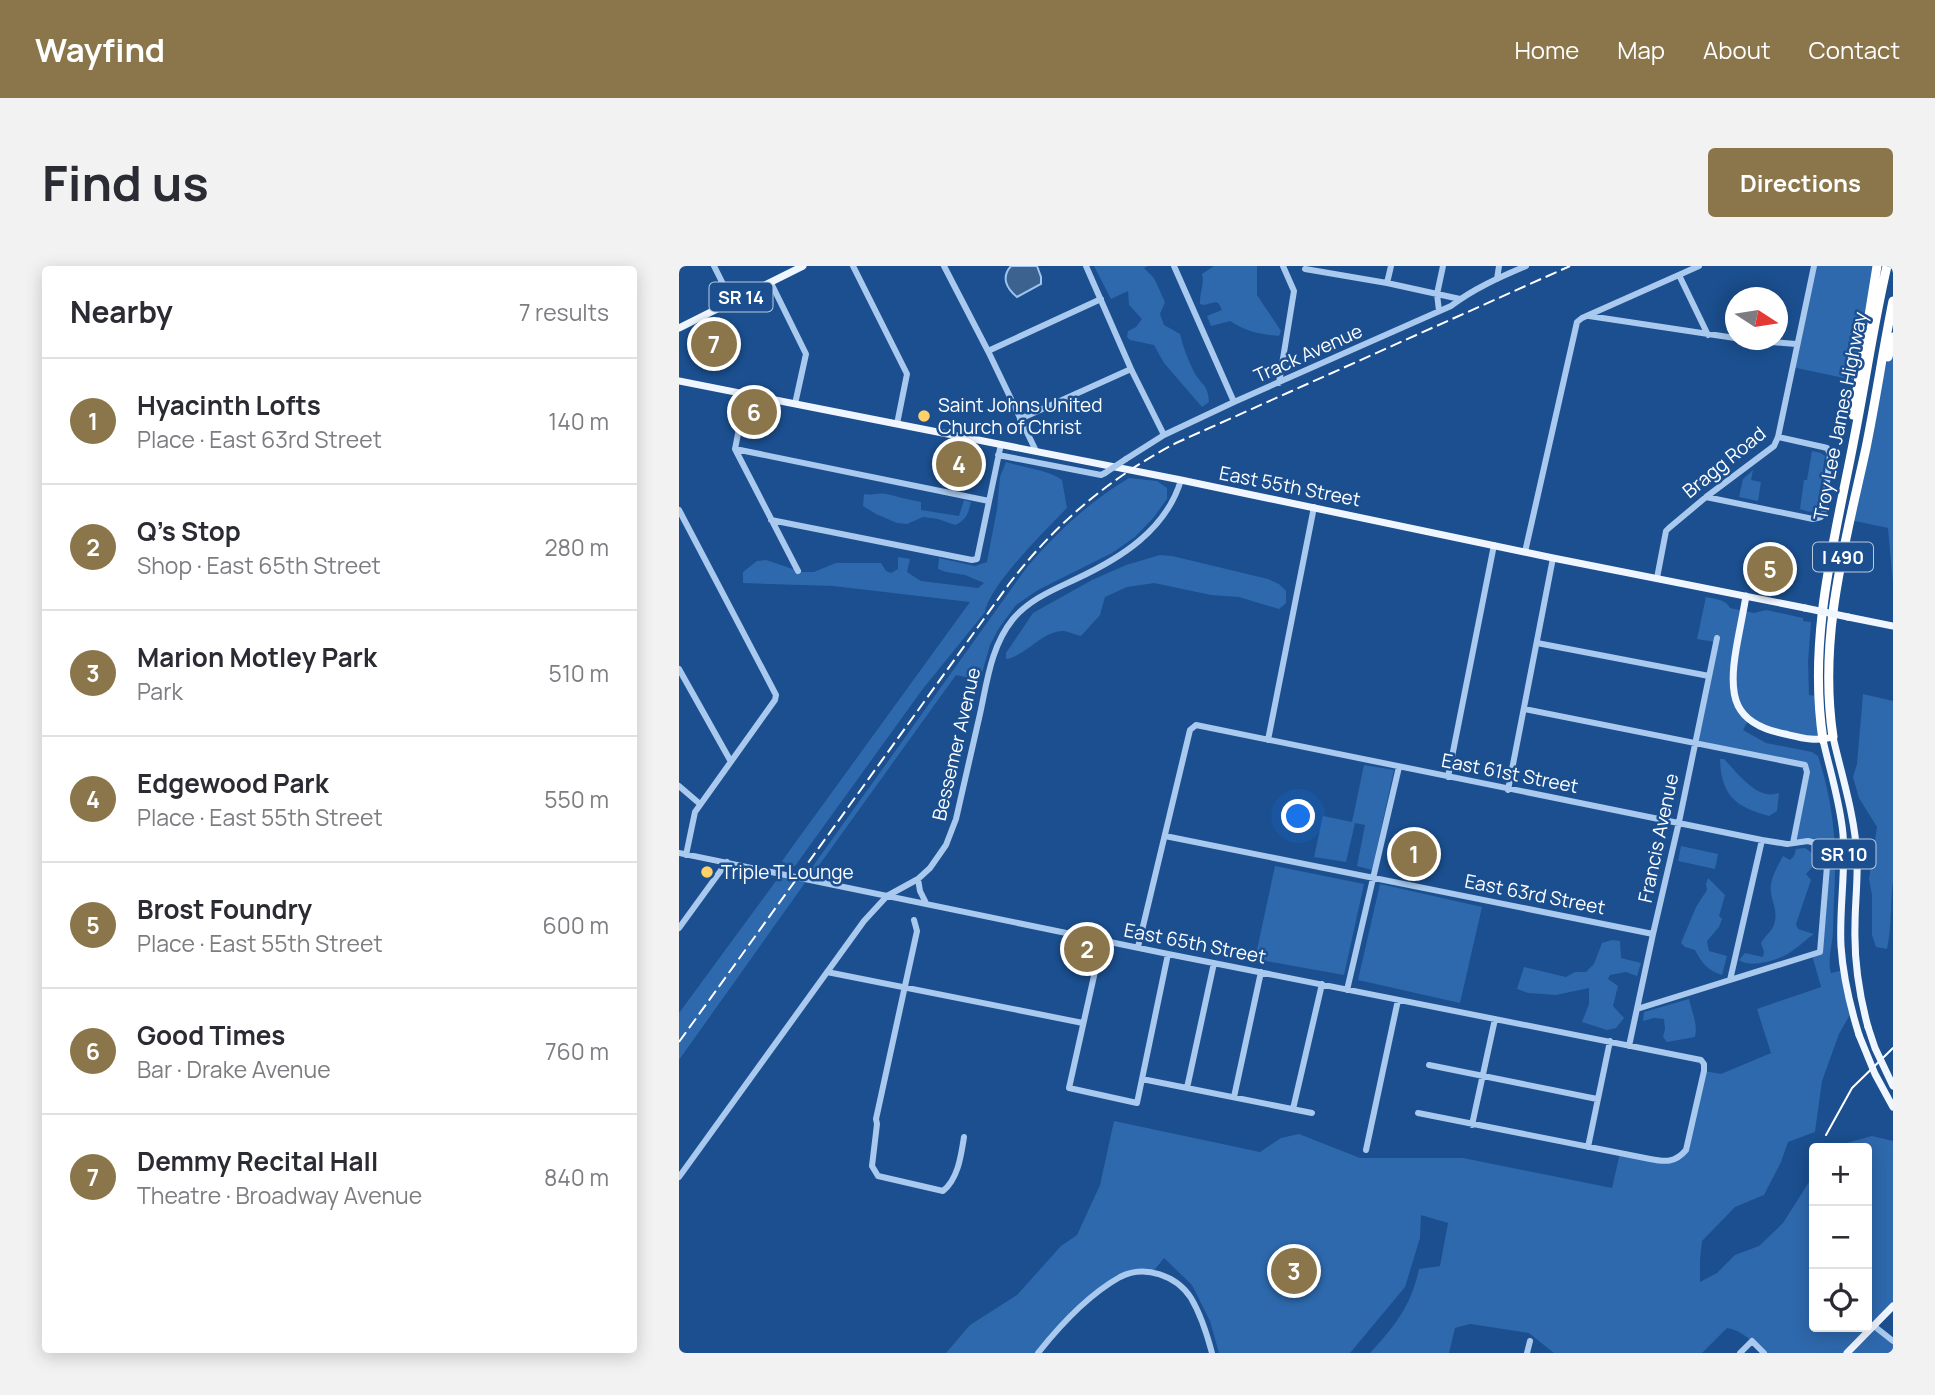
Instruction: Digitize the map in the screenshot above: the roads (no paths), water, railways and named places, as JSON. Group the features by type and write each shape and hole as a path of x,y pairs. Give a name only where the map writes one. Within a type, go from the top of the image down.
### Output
{"highway":[{"path":"1844,486 1877,266"},
{"name":"Troy Lee James Highway","path":"1828,738 1817,679 1819,637 1844,486 1887,266"},
{"name":"Troy Lee James Highway","path":"1828,738 1831,621 1893,301"},
{"path":"1870,430 1893,337"}],"main road":[{"name":"SR 14","path":"679,328 803,266"},
{"name":"East 55th Street","path":"679,381 1181,480 1893,626"},
{"path":"1746,596 1732,676 1733,694 1737,704 1749,719 1765,729 1806,738 1828,738"},
{"name":"SR 10","path":"1828,738 1848,796 1855,838 1857,870 1854,924 1859,988 1875,1048 1893,1086"},
{"name":"SR 10","path":"1828,738 1843,832 1841,946 1847,990 1859,1035 1875,1074 1893,1107"},
{"path":"1847,1353 1893,1306"}],"street":[{"path":"714,266 732,302"},
{"path":"852,266 907,374 897,424"},
{"path":"944,266 1036,451"},
{"path":"1086,266 1131,369 1164,435"},
{"path":"1174,266 1234,402"},
{"path":"1279,383 1294,291 1283,266"},
{"path":"1387,283 1391,266"},
{"path":"1439,312 1437,294 1443,266"},
{"path":"1497,279 1499,266"},
{"name":"Track Avenue","path":"999,454 1101,475 1164,435 1439,312 1526,266"},
{"path":"1525,552 1575,326 1587,316 1699,266"},
{"path":"1777,438 1814,266"},
{"path":"1305,269 1460,299"},
{"path":"1679,275 1708,335"},
{"path":"771,283 806,354 795,404"},
{"path":"988,351 1101,299"},
{"path":"1587,316 1725,337"},
{"path":"1788,343 1796,344"},
{"path":"1020,419 1131,369"},
{"path":"746,394 735,449 799,571"},
{"name":"Bragg Road","path":"1657,578 1667,531 1706,497 1774,446 1777,438 1823,447 1830,454 1821,517 1813,519 1706,497"},
{"path":"771,520 977,559 1001,444"},
{"path":"735,449 989,501"},
{"name":"Bessemer Avenue","path":"679,1177 864,921 887,896 918,879 939,856 952,832 992,661 1005,630 1024,608 1035,600 1106,565 1139,542 1169,507 1181,480"},
{"path":"1268,740 1314,507"},
{"path":"679,510 776,695 699,804 682,854"},
{"path":"1448,777 1494,545"},
{"path":"1508,790 1553,558"},
{"name":"Francis Avenue","path":"1629,1045 1717,638"},
{"path":"1537,643 1709,676"},
{"path":"679,669 730,760"},
{"path":"1524,709 1801,764 1807,768 1793,843"},
{"name":"East 61st Street","path":"1165,836 1190,730 1196,725 1762,840 1793,843 1805,841 1826,846 1828,854 1821,951 1730,980"},
{"path":"1347,990 1399,767"},
{"path":"679,786 699,804"},
{"path":"1138,947 1165,836"},
{"name":"East 63rd Street","path":"1165,836 1653,933"},
{"path":"1637,1009 1730,980 1762,840"},
{"name":"East 65th Street","path":"682,854 1610,1041 1700,1060 1704,1064 1686,1150 1680,1157 1664,1162 1588,1147"},
{"path":"679,928 727,862"},
{"path":"918,879 926,903"},
{"path":"914,919 918,928 876,1119 872,1166 878,1176 943,1191 950,1185 955,1174 964,1137"},
{"path":"1102,940 1069,1088 1137,1103 1168,954"},
{"path":"1187,1088 1214,963"},
{"path":"827,972 1083,1023"},
{"path":"1234,1097 1261,972"},
{"path":"1293,1109 1322,984"},
{"path":"1366,1150 1398,1000"},
{"path":"1472,1125 1495,1019"},
{"path":"1418,1113 1588,1147 1610,1041"},
{"path":"1429,1065 1597,1099"},
{"path":"1142,1079 1312,1113"},
{"path":"1038,1353 1068,1318 1122,1276 1135,1273 1155,1273 1182,1287 1199,1313 1212,1353"},
{"path":"1874,1326 1893,1341"},
{"path":"1527,1353 1530,1341"},
{"path":"1739,1353 1752,1341 1763,1353"}],"tram line":[{"path":"1826,1135 1852,1088 1893,1048"}],"railway":[{"path":"679,1042 1009,584 1045,542 1084,504 1128,472 1176,443 1570,266"}],"place":[{"name":"Demmy Recital Hall","path":"714,344"},
{"name":"Good Times","path":"754,412"},
{"name":"Saint Johns United Church of Christ","path":"924,416"},
{"name":"Edgewood Park","path":"959,464"},
{"name":"Brost Foundry","path":"1770,569"},
{"name":"Hyacinth Lofts","path":"1414,854"},
{"name":"Triple T Lounge","path":"707,872"},
{"name":"Q's Stop","path":"1087,949"},
{"name":"Marion Motley Park","path":"1294,1271"}]}
